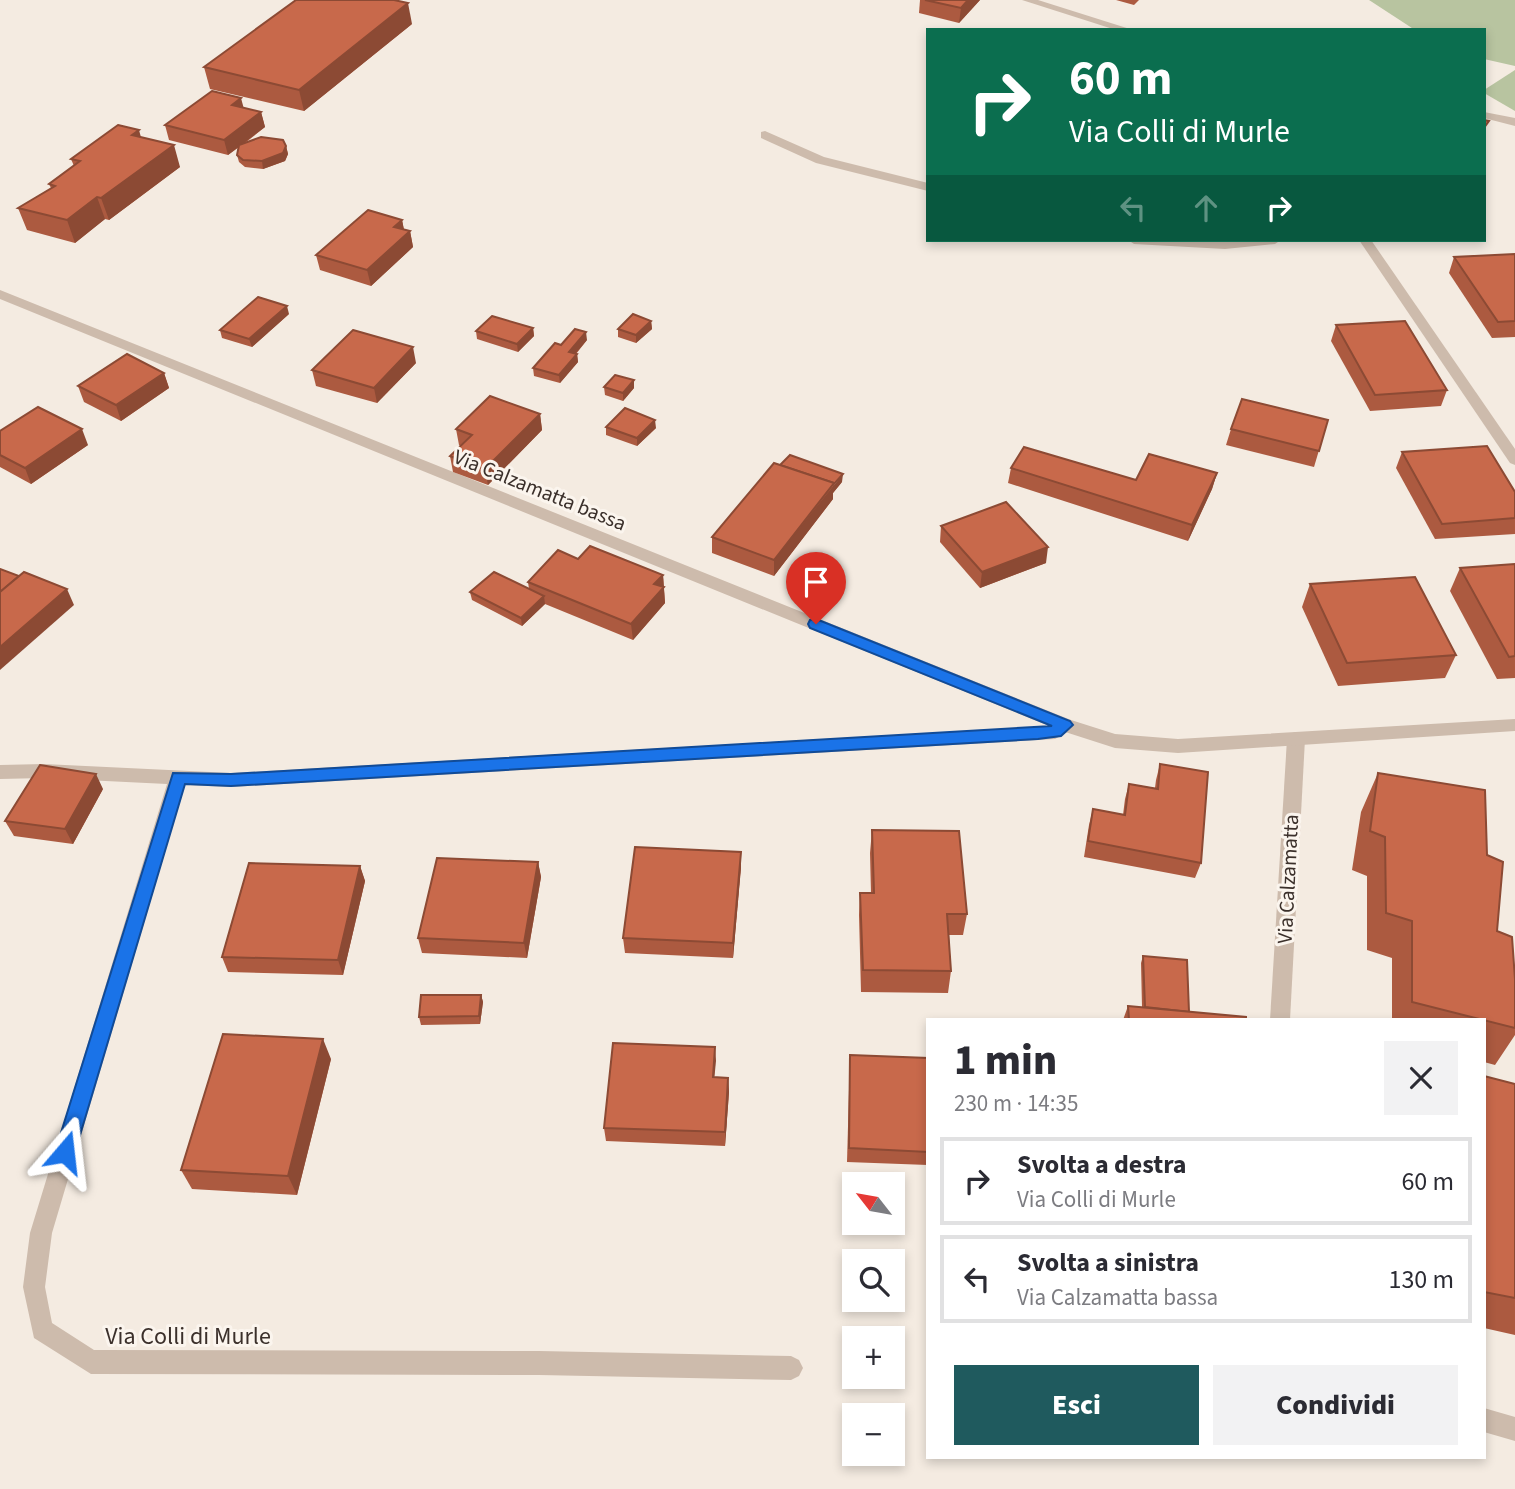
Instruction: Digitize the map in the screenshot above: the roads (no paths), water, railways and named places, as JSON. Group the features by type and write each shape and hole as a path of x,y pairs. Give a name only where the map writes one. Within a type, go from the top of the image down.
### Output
{"street":[{"path":"1027,0 1121,28"},
{"path":"1486,115 1515,122"},
{"path":"765,135 820,160 926,186"},
{"path":"1170,242 1225,245 1255,242"},
{"path":"1366,242 1515,460"},
{"name":"Via Calzamatta bassa","path":"0,294 1065,725"},
{"path":"0,772 44,771 231,780 1055,732 1065,725 1115,741 1178,746 1515,725"},
{"name":"Via Calzamatta","path":"1280,1018 1296,739"},
{"name":"Via Colli di Murle","path":"178,778 41,1233 34,1287 42,1330 91,1362 539,1363 791,1368"},
{"path":"1486,1421 1515,1429"}]}
